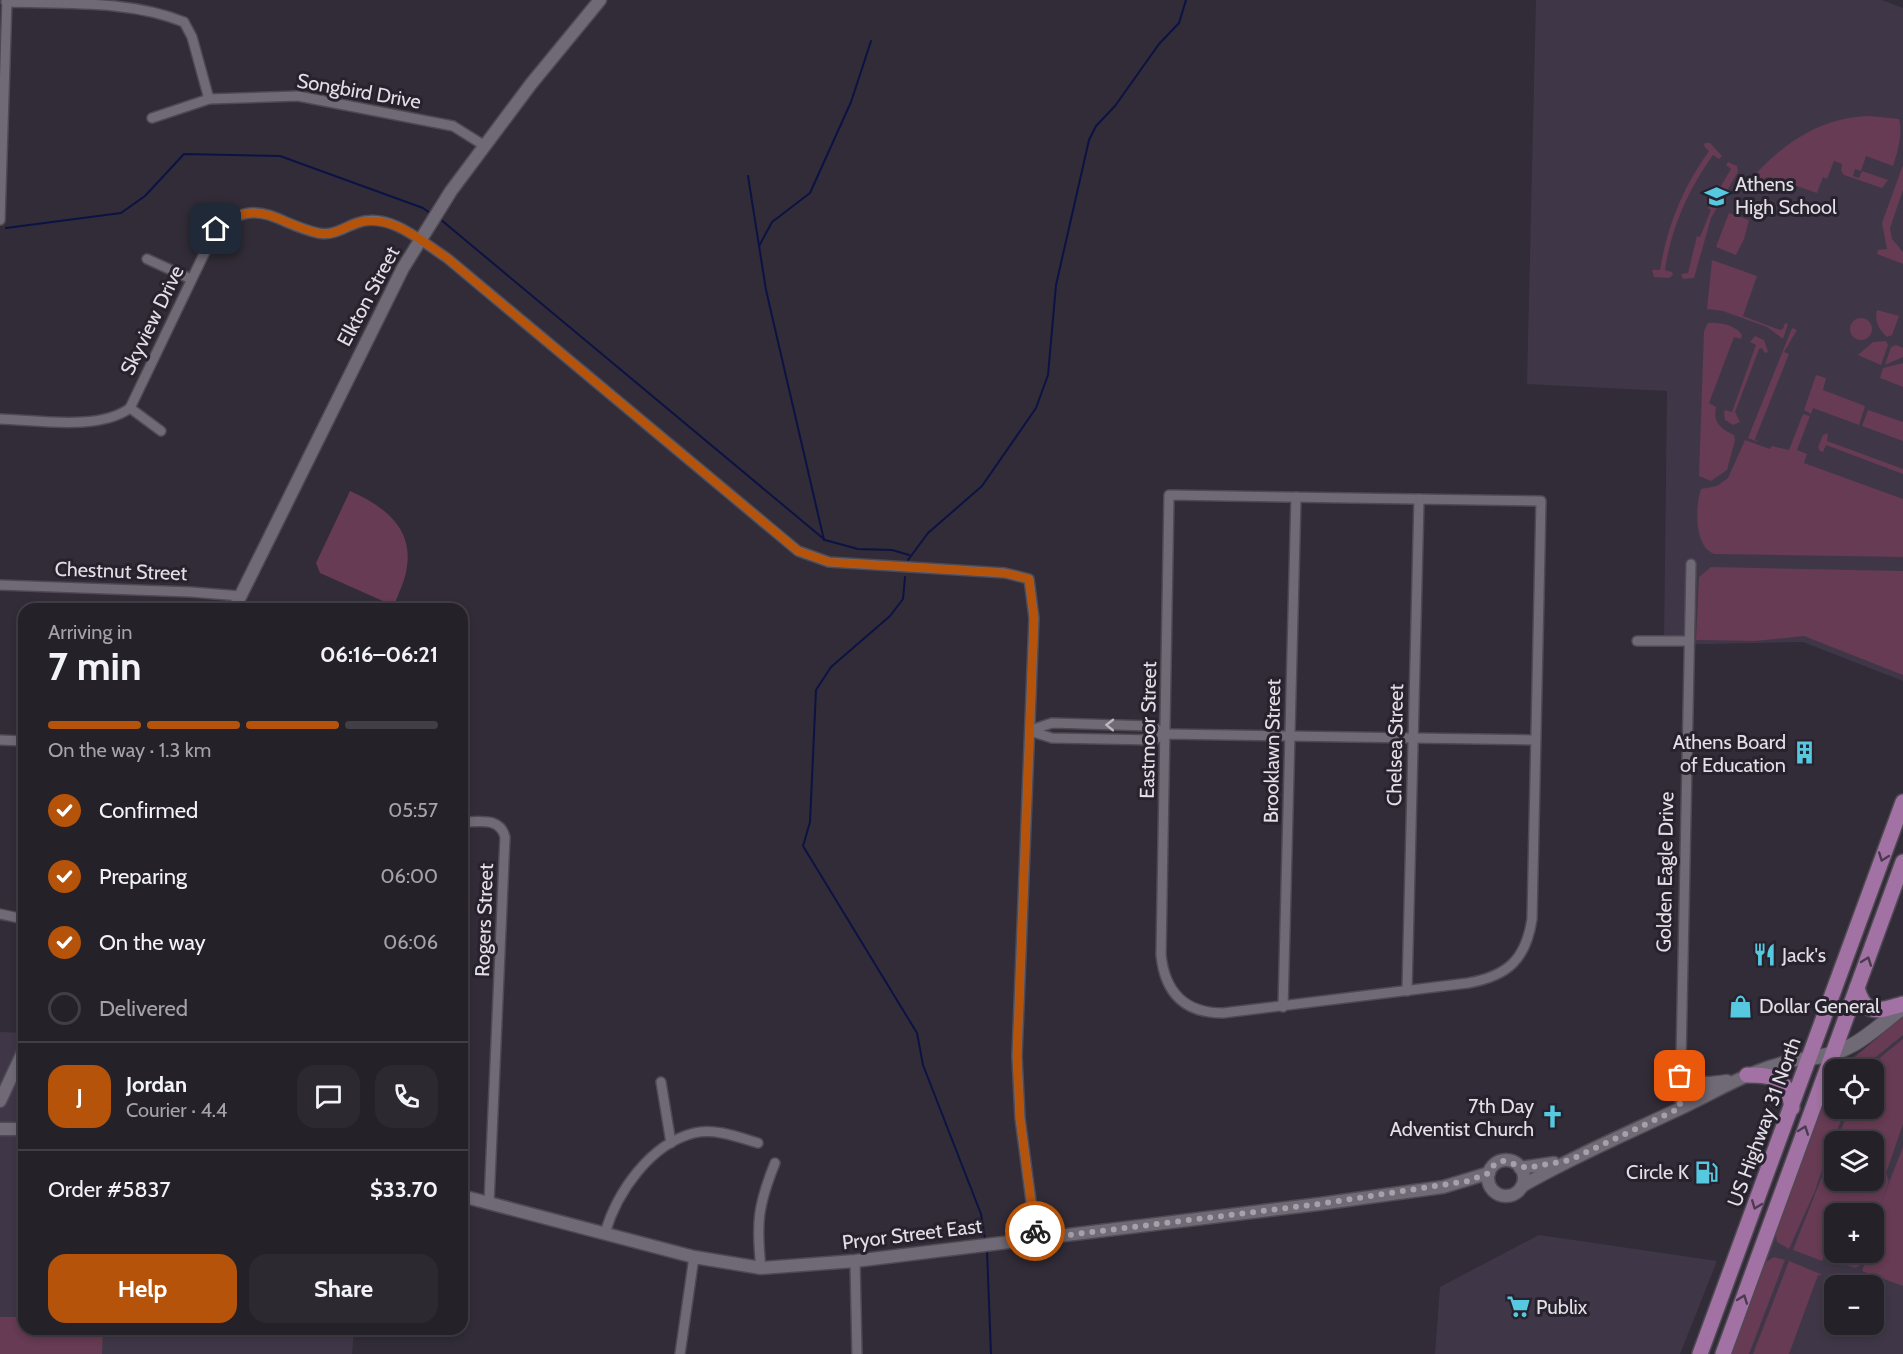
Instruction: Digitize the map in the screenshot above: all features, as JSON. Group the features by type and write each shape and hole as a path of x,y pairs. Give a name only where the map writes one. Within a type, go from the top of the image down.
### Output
{"main road":[{"name":"US Highway 31 North","path":"1700,1354 1811,1058 1903,802"},
{"name":"US Highway 31 North","path":"1723,1354 1903,862"},
{"path":"1857,988 1863,1004 1870,1009 1881,1011 1903,1005"},
{"path":"1811,1058 1832,1056 1849,1049 1903,1005"},
{"path":"1742,1077 1766,1075 1782,1082 1790,1092 1792,1108"}],"street":[{"name":"Elkton Street","path":"237,603 403,267 485,146 531,84 600,0"},
{"path":"0,220 7,1 135,7 164,13 184,22 192,37 209,99"},
{"name":"Songbird Drive","path":"152,118 209,99 298,96 453,126 485,146"},
{"name":"Skyview Drive","path":"130,408 216,229 241,213 261,212 326,234 332,234 359,222 378,221 398,226 447,258 798,551 829,562 1005,573 1029,579 1034,618 1030,731"},
{"path":"147,259 191,279"},
{"path":"0,419 96,422 117,417 130,408 161,431"},
{"name":"Eastmoor Street","path":"1169,495 1296,497 1541,501 1534,740 1533,919 1521,956 1505,971 1485,980 1284,1007 1208,1013 1178,997 1163,973 1169,495"},
{"name":"Brooklawn Street","path":"1284,1007 1296,497"},
{"name":"Chelsea Street","path":"1407,991 1419,499"},
{"name":"Golden Eagle Drive","path":"1680,1108 1691,564"},
{"name":"Chestnut Street","path":"0,585 191,592 240,597"},
{"path":"1637,641 1689,641"},
{"path":"1030,731 1052,723 1151,726 1166,734"},
{"path":"1030,731 1052,738 1153,740 1166,734 1534,740"},
{"path":"1030,731 1017,1056 1020,1118 1036,1239"},
{"path":"0,740 18,741"},
{"name":"Rogers Street","path":"468,822 495,822 503,828 505,837 489,1203"},
{"path":"0,914 18,918"},
{"path":"1522,1186 1524,1177 1520,1168 1513,1162 1503,1161 1494,1165 1489,1173 1489,1184 1496,1193 1512,1195 1522,1186 1570,1160 1742,1077 1786,1060 1811,1058"},
{"path":"1680,1059 1688,1075 1695,1082 1707,1084 1742,1077"},
{"path":"0,1101 18,1063"},
{"path":"661,1082 671,1143"},
{"path":"0,1129 18,1130"},
{"path":"604,1233 626,1187 644,1165 671,1143 695,1133 723,1133 758,1143"},
{"path":"1520,1168 1539,1167 1570,1160"},
{"path":"761,1268 757,1231 758,1212 776,1163"},
{"name":"Pryor Street East","path":"1443,1187 1489,1173"},
{"name":"Pryor Street East","path":"468,1198 694,1257 761,1268 855,1261 1443,1187 1481,1187 1496,1193"},
{"path":"680,1354 694,1257"},
{"path":"855,1261 857,1354"}],"shaded area":[{"name":"Athens High School","path":"1536,0 1882,0 1903,8 1903,681 1803,642 1664,645 1667,391 1527,384"},
{"path":"1870,116 1899,119 1900,124 1897,155 1893,166 1866,156 1861,171 1855,169 1853,176 1859,178 1862,171 1888,180 1882,188 1844,175 1841,171 1842,164 1834,161 1827,179 1823,177 1817,193 1770,177 1765,178 1761,187 1748,182 1774,156 1802,136 1834,122"},
{"path":"1705,143 1710,143 1722,156 1719,159 1713,155 1688,196 1676,224 1665,270 1672,272 1673,275 1669,278 1654,277 1652,270 1660,270 1677,208 1691,179 1709,151 1704,146"},
{"path":"1728,162 1737,166 1738,172 1711,218 1694,278 1683,279 1681,274 1688,273 1697,236 1700,237 1711,210 1708,208 1731,169 1726,165"},
{"path":"1903,165 1903,190 1890,228 1892,239 1903,252 1903,264 1877,254 1878,250 1887,249 1882,223"},
{"path":"1729,213 1749,220 1744,239 1736,255 1716,247"},
{"path":"1712,260 1757,276 1743,316 1780,330 1783,329 1785,323 1788,324 1783,339 1767,327 1723,311 1707,309"},
{"path":"1877,310 1899,316 1892,335 1887,337 1880,328 1876,318"},
{"path":"1861,318 1869,321 1872,329 1869,337 1861,340 1853,337 1850,329 1853,321"},
{"path":"1708,323 1727,325 1742,335 1741,339 1734,337 1709,403 1716,407 1719,424 1734,435 1735,440 1727,470 1711,481 1699,476 1704,331"},
{"path":"1792,328 1797,330 1784,352 1789,354 1755,439 1758,442 1748,438"},
{"path":"1755,336 1764,340 1768,352 1765,353 1762,348 1759,349 1735,412 1740,422 1733,425 1725,420 1724,413 1725,410 1732,412 1756,345 1750,342"},
{"path":"1886,341 1888,345 1881,365 1858,355 1873,342"},
{"path":"1896,345 1903,348 1903,357 1885,365 1891,347"},
{"path":"1903,363 1903,387 1880,378 1883,368"},
{"path":"1816,375 1826,378 1823,390 1865,406 1859,425 1813,408 1811,414 1804,410"},
{"path":"1868,410 1903,422 1903,441 1862,426"},
{"path":"1803,414 1810,416 1797,450 1807,454 1804,463 1903,499 1903,557 1715,554 1703,544 1697,516 1701,489 1717,486 1728,478 1745,440 1770,449 1772,446 1789,450"},
{"path":"1828,433 1827,441 1903,469 1903,474 1826,445 1823,452 1820,451 1818,447 1823,435"},
{"path":"350,491 373,503 393,519 405,540 408,552 404,581 395,603 387,603 320,573 316,563"},
{"path":"1711,567 1903,571 1903,675 1804,636 1755,641 1696,640 1699,577"},
{"path":"1903,1016 1903,1035 1873,1059 1853,1059"},
{"path":"1903,1019 1903,1354 1730,1354 1824,1098 1824,1119 1884,1119 1884,1059 1849,1059"},
{"path":"0,1032 18,1033 18,1335 354,1335 352,1354 0,1354"},
{"path":"1903,1039 1903,1124 1886,1173 1889,1181 1881,1203 1824,1203 1824,1257 1822,1261 1793,1250 1824,1171 1824,1191 1884,1191 1884,1131 1840,1131 1846,1119 1884,1119 1884,1059 1878,1059"},
{"path":"1824,1104 1824,1119 1842,1119 1837,1131 1824,1131 1824,1164 1815,1191 1789,1249 1777,1242 1775,1229"},
{"path":"1903,1147 1903,1286 1884,1279 1884,1275 1873,1275 1862,1271 1865,1263 1884,1263 1884,1203 1881,1203"},
{"path":"1539,1235 1717,1261 1680,1354 1435,1354 1440,1287"},
{"path":"1774,1257 1785,1260 1749,1354 1727,1354 1764,1263"},
{"path":"1789,1261 1823,1275 1818,1275 1789,1354 1753,1354"},
{"path":"1841,1263 1860,1263 1855,1268"},
{"path":"0,1317 18,1317 18,1335 103,1335 102,1354 0,1354"}],"waterway":[{"path":"908,560 928,533 982,486 1036,408 1048,375 1056,285 1089,140 1096,126 1115,106 1159,44 1179,23 1186,0"},
{"path":"759,246 772,222 810,193 851,102 871,41"},
{"path":"6,228 121,213 145,196 184,154 280,156 423,208 430,213"},
{"path":"748,176 766,290 824,540"},
{"path":"440,219 825,540 858,549 892,550 909,555"},
{"path":"905,577 903,599 890,616 831,667 816,690 810,822 803,846 917,1033 923,1065 981,1214 985,1239"},
{"path":"987,1250 991,1354"}],"way so far":[{"path":"1035,1231 1036,1239 1319,1204 1443,1187 1476,1179 1489,1173 1498,1162 1508,1160 1520,1168 1527,1168 1570,1160 1680,1108 1680,1076"}],"place":[{"name":"Athens High School","path":"1717,196"},
{"name":"Athens Board of Education","path":"1804,753"},
{"name":"Jack's","path":"1764,955"},
{"name":"Dollar General","path":"1741,1006"},
{"name":"7th Day Adventist Church","path":"1552,1117"},
{"name":"Circle K","path":"1707,1172"},
{"name":"Publix","path":"1518,1307"}],"route":[{"path":"216,229 232,216 261,212 319,233 332,234 359,222 378,221 398,226 447,258 798,551 829,562 1005,573 1029,579 1033,594 1034,618 1017,1056 1020,1118 1035,1231"}]}
